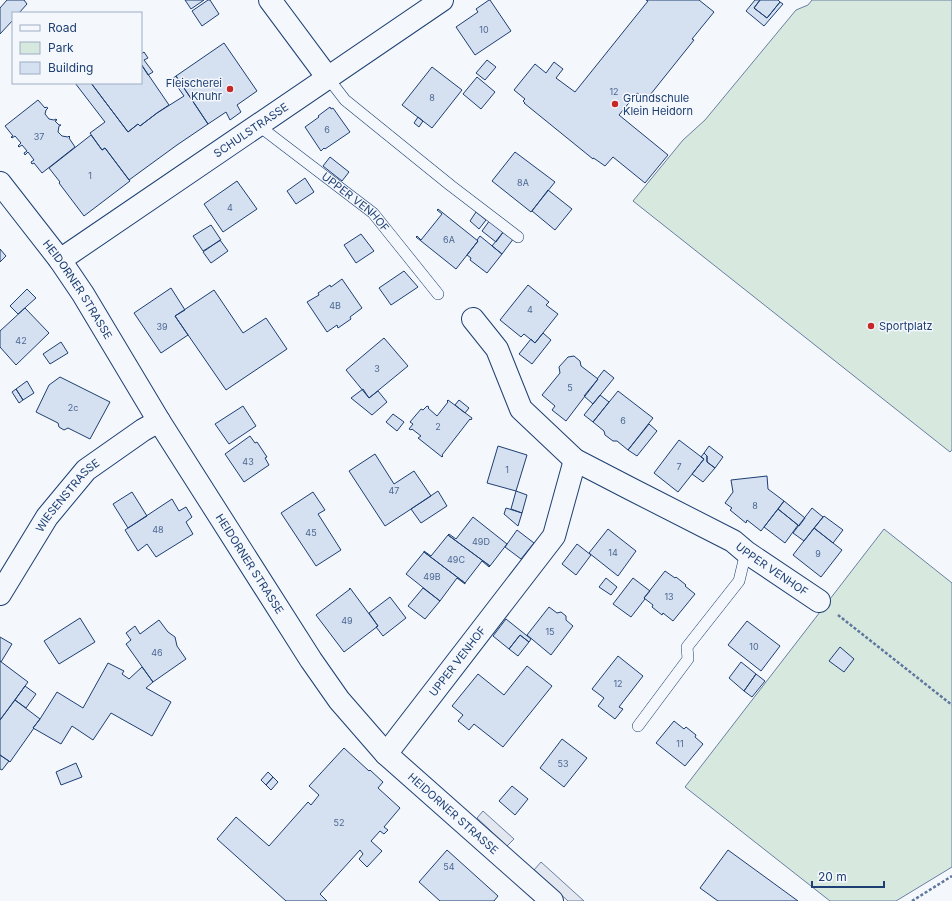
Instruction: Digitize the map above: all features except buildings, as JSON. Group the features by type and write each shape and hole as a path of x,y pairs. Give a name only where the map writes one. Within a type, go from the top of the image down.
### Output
{"street":[{"path":"270,0 328,78"},
{"name":"SCHULSTRASSE","path":"60,260 442,0"},
{"name":"HEIDORNER STRASSE","path":"0,183 60,260 83,294 159,420 310,660 339,700 386,754 552,901"},
{"name":"UPPER VENHOF","path":"473,319 497,349 520,409 575,460 733,541 746,552 819,601"},
{"name":"WIESENSTRASSE","path":"0,594 47,517 86,470 159,420"},
{"name":"UPPER VENHOF","path":"386,754 554,536 575,460"}],"lane":[{"path":"328,78 345,100 450,185 518,237"},
{"name":"UPPER VENHOF","path":"259,126 373,212 438,294"},
{"path":"638,726 688,659 687,647 739,581 746,552"}],"path":[{"name":"UPPER VENHOF","path":"819,601 952,705"},
{"path":"912,901 952,876"}],"green space":[{"name":"Sportplatz","path":"812,0 952,0 952,450 950,452 633,201 683,140 705,120 796,10 808,5"},
{"path":"884,529 952,583 952,867 896,901 830,901 685,787"}],"shaded area":[{"path":"483,811 514,839 507,846 477,818"},
{"path":"541,862 584,901 568,901 534,870"}],"place":[{"name":"Fleischerei Knuhr","path":"230,89"},
{"name":"Grundschule Klein Heidorn","path":"615,104"},
{"name":"Sportplatz","path":"871,326"}]}
